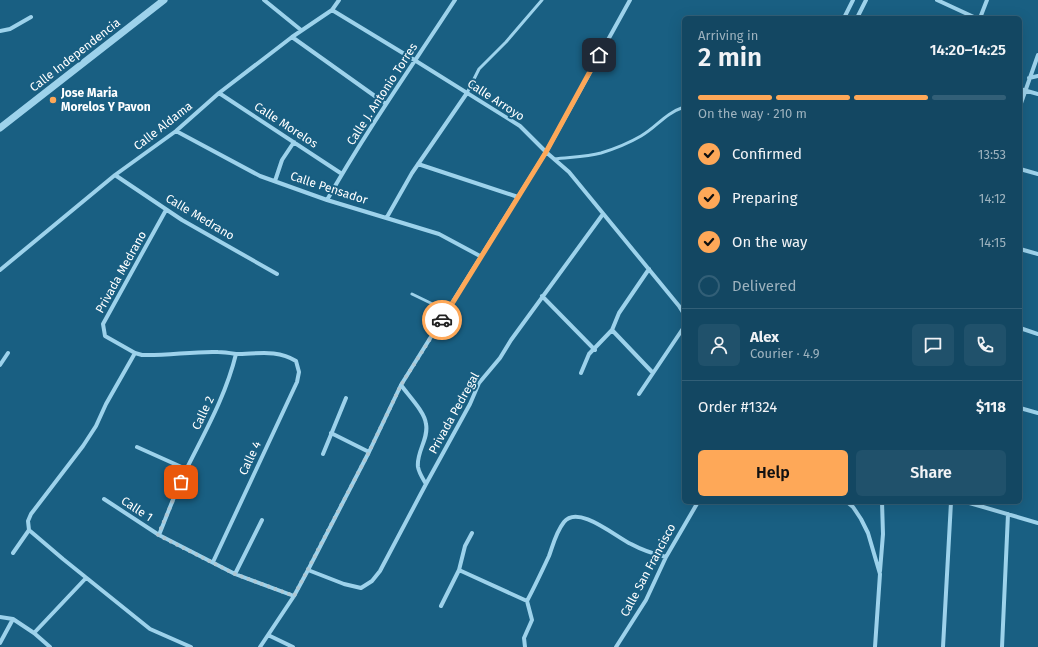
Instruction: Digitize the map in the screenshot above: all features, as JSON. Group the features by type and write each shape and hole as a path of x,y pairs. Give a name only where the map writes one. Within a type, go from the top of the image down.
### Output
{"street":[{"name":"Calle Independencia","path":"0,128 164,0"},
{"path":"264,0 301,30"},
{"name":"Calle Aldama","path":"0,270 115,174 176,131 219,93 301,30 332,10 339,0"},
{"name":"Calle J. Antonio Torres","path":"327,200 386,104 455,0"},
{"path":"260,647 294,596 308,570 369,452 401,385 546,152 630,0"},
{"path":"846,16 853,0"},
{"path":"858,16 866,0"},
{"path":"937,0 972,16"},
{"path":"981,16 987,0"},
{"name":"Calle Arroyo","path":"332,10 416,60 520,126 569,172 682,311"},
{"path":"0,31 10,29 31,17"},
{"path":"292,37 386,104"},
{"path":"1022,100 1038,55"},
{"path":"1030,78 1038,76"},
{"path":"1022,89 1038,94"},
{"name":"Calle Morelos","path":"219,93 342,174"},
{"path":"387,217 418,164 467,93"},
{"name":"Calle Pensador","path":"176,131 248,171 327,200 439,234 480,256"},
{"path":"275,181 282,160 294,142"},
{"path":"418,164 518,198"},
{"path":"1022,170 1038,174"},
{"name":"Calle Medrano","path":"115,174 166,210 277,274"},
{"name":"Privada Medrano","path":"135,353 105,336 103,324 166,210"},
{"name":"Privada Pedregal","path":"308,570 344,584 361,588 372,581 380,571 470,404 479,383 500,358 542,296 603,214"},
{"path":"1022,250 1038,254"},
{"path":"581,373 589,354 612,330 619,313 649,269"},
{"path":"542,296 594,350"},
{"path":"1022,329 1038,334"},
{"path":"612,330 653,373"},
{"path":"639,394 682,330"},
{"path":"191,647 150,629 86,578 29,530 29,517 83,446 96,426 106,404 135,353 149,356 218,352 236,354"},
{"path":"0,365 8,353"},
{"name":"Calle 4","path":"213,562 297,382 299,372 296,361 290,357 270,353 236,354"},
{"name":"Calle 2","path":"158,535 186,469 211,424 231,376 236,354"},
{"path":"401,385 424,417 427,425 424,444 418,459 419,471 426,484"},
{"path":"323,454 346,398"},
{"path":"1022,409 1038,413"},
{"path":"331,433 369,452"},
{"path":"137,447 186,469"},
{"name":"Calle 1","path":"104,500 158,535 235,574 294,596"},
{"name":"Calle San Francisco","path":"616,647 646,600 666,557 697,504"},
{"path":"849,504 861,519 868,533 880,574"},
{"path":"875,647 882,534 882,504"},
{"path":"943,647 951,504"},
{"path":"973,504 1038,522"},
{"path":"1002,647 1008,514"},
{"path":"525,647 524,638 532,620 527,600 543,569 559,531 564,523 573,516 592,521 631,544 651,553 666,557"},
{"path":"235,574 262,520"},
{"path":"13,553 29,530"},
{"path":"441,606 459,570 465,546 472,533"},
{"path":"459,570 527,600"},
{"path":"34,633 86,578"},
{"path":"0,617 13,619 34,633 50,647"},
{"path":"0,643 13,619"},
{"path":"268,635 293,647"}],"lane":[{"path":"467,93 479,69 506,42 542,0"},
{"path":"554,159 601,153 639,138 660,120 673,111 682,108"},
{"path":"412,294 447,311"}],"way so far":[{"path":"181,482 158,535 235,574 294,596 369,452 401,385 442,320"}],"place":[{"name":"Jose Maria Morelos Y Pavon","path":"53,100"}],"route":[{"path":"442,320 480,256 546,152 599,55"}]}
